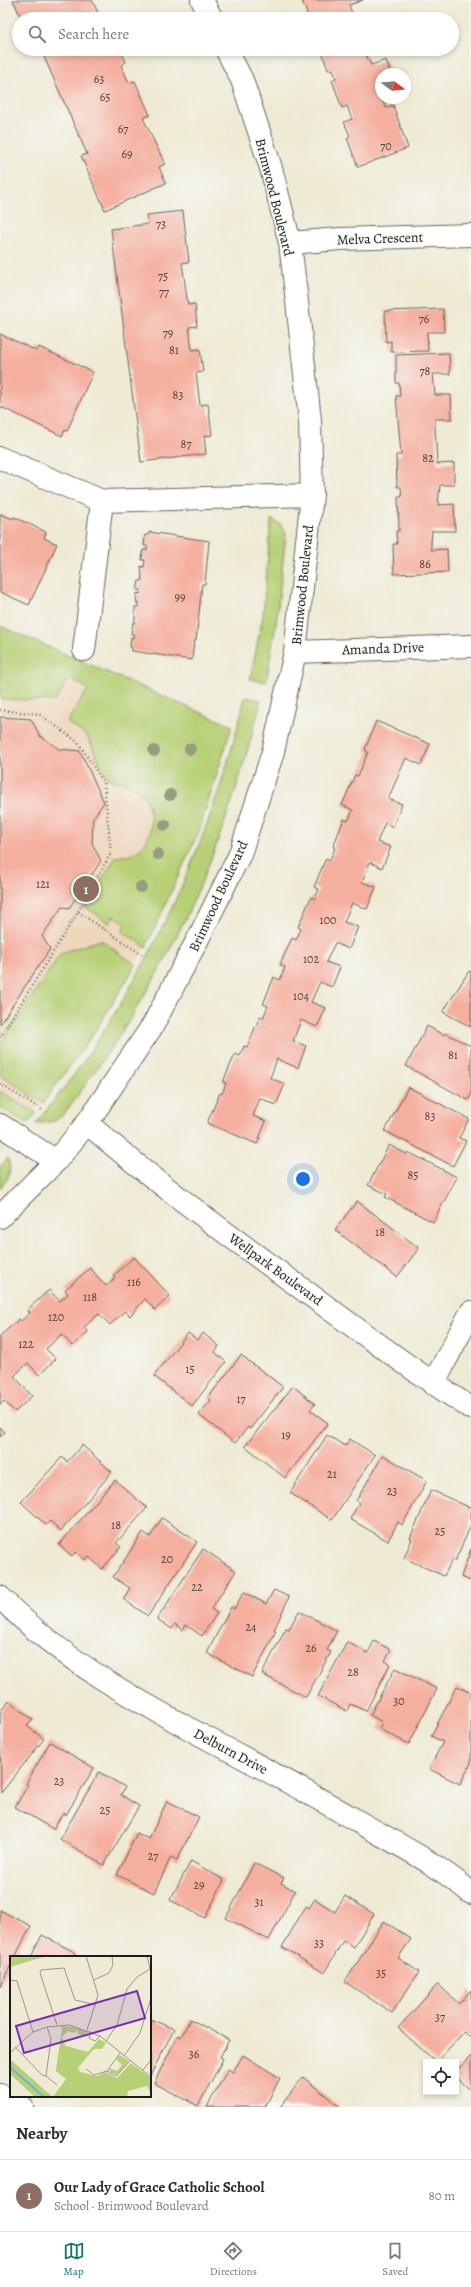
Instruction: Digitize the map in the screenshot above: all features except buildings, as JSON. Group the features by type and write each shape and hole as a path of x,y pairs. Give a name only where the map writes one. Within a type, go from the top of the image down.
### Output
{"street":[{"path":"202,0 208,12"},
{"name":"Brimwood Boulevard","path":"0,1217 56,1161 87,1123 153,1024 240,854 273,752 295,652 312,495 310,420 290,243 271,168 242,80 230,56"},
{"name":"Melva Crescent","path":"290,243 340,239 471,235"},
{"path":"0,458 102,501 312,495"},
{"path":"84,650 102,501"},
{"name":"Amanda Drive","path":"295,652 471,646"},
{"name":"Wellpark Boulevard","path":"87,1123 120,1152 243,1246 433,1384 471,1408"},
{"path":"0,1125 56,1161"},
{"path":"433,1384 471,1312"},
{"name":"Delburn Drive","path":"0,1597 25,1623 72,1660 129,1697 300,1788 449,1873 471,1892"},
{"path":"0,2095 22,2107"}],"path":[{"path":"0,710 39,714 78,742 104,783 111,853 78,912 0,1037"},
{"path":"78,912 144,956"},
{"path":"0,1084 42,1110"}],"shaded area":[{"path":"0,626 217,720 199,831 146,947 90,1039 0,1154"}],"green space":[{"path":"271,519 280,524 286,534 276,624 266,682 250,679 263,616"},
{"path":"0,626 232,726 199,831 146,947 122,931 126,923 113,916 109,923 85,907 116,857 131,855 139,850 145,843 151,827 151,817 146,800 134,787 107,778 87,736 67,722 88,689 70,678 55,701 0,699"},
{"path":"245,697 261,700 240,775 215,849 167,955 129,1021 64,1114 55,1121 36,1124 94,1046 120,1005 165,922 203,834 219,789"},
{"path":"101,940 136,965 90,1039 43,1103 0,1075 0,1044 61,953"},
{"path":"0,1091 36,1113 28,1123 0,1107"},
{"path":"8,1158 10,1166 9,1174 6,1181 0,1188 0,1166"}],"place":[{"name":"Our Lady of Grace Catholic School","path":"86,889"}]}
